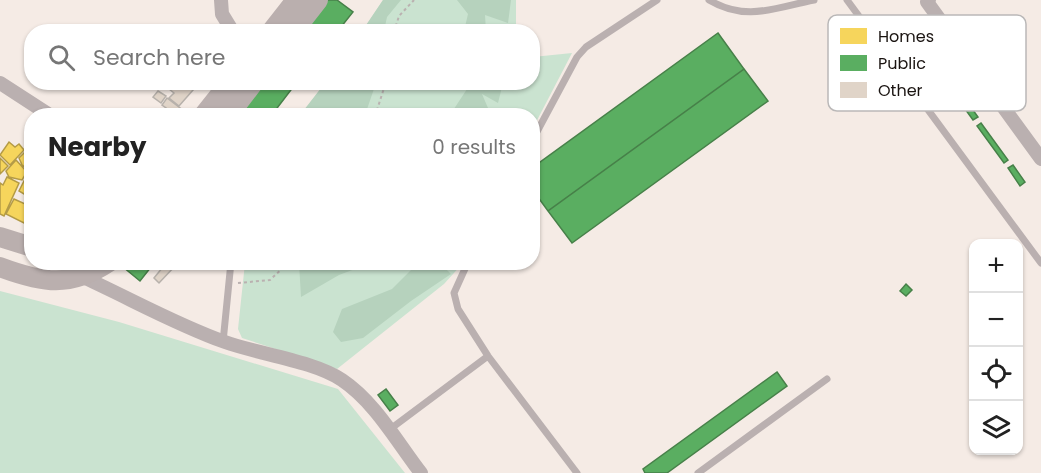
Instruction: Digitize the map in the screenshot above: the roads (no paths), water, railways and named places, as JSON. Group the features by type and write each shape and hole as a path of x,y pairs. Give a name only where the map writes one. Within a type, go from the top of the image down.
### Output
{"main road":[{"path":"277,24 296,0"},
{"path":"299,24 318,0"},
{"path":"209,108 224,90"},
{"path":"234,108 248,90"},
{"path":"0,237 24,245"},
{"path":"0,267 58,282 85,270"}],"street":[{"path":"221,0 222,14 228,24"},
{"path":"929,0 927,2 936,15"},
{"path":"0,83 39,108"},
{"path":"1006,111 1041,159"},
{"path":"85,270 223,342 335,376 363,398 421,473"}],"lane":[{"path":"540,126 577,57 586,47 657,0"},
{"path":"708,0 741,14 814,0"},
{"path":"847,0 858,15"},
{"path":"929,111 1041,263"},
{"path":"223,342 230,270"},
{"path":"464,270 456,285 454,300 488,356 577,473"},
{"path":"389,430 488,356"},
{"path":"698,473 827,379"}]}
